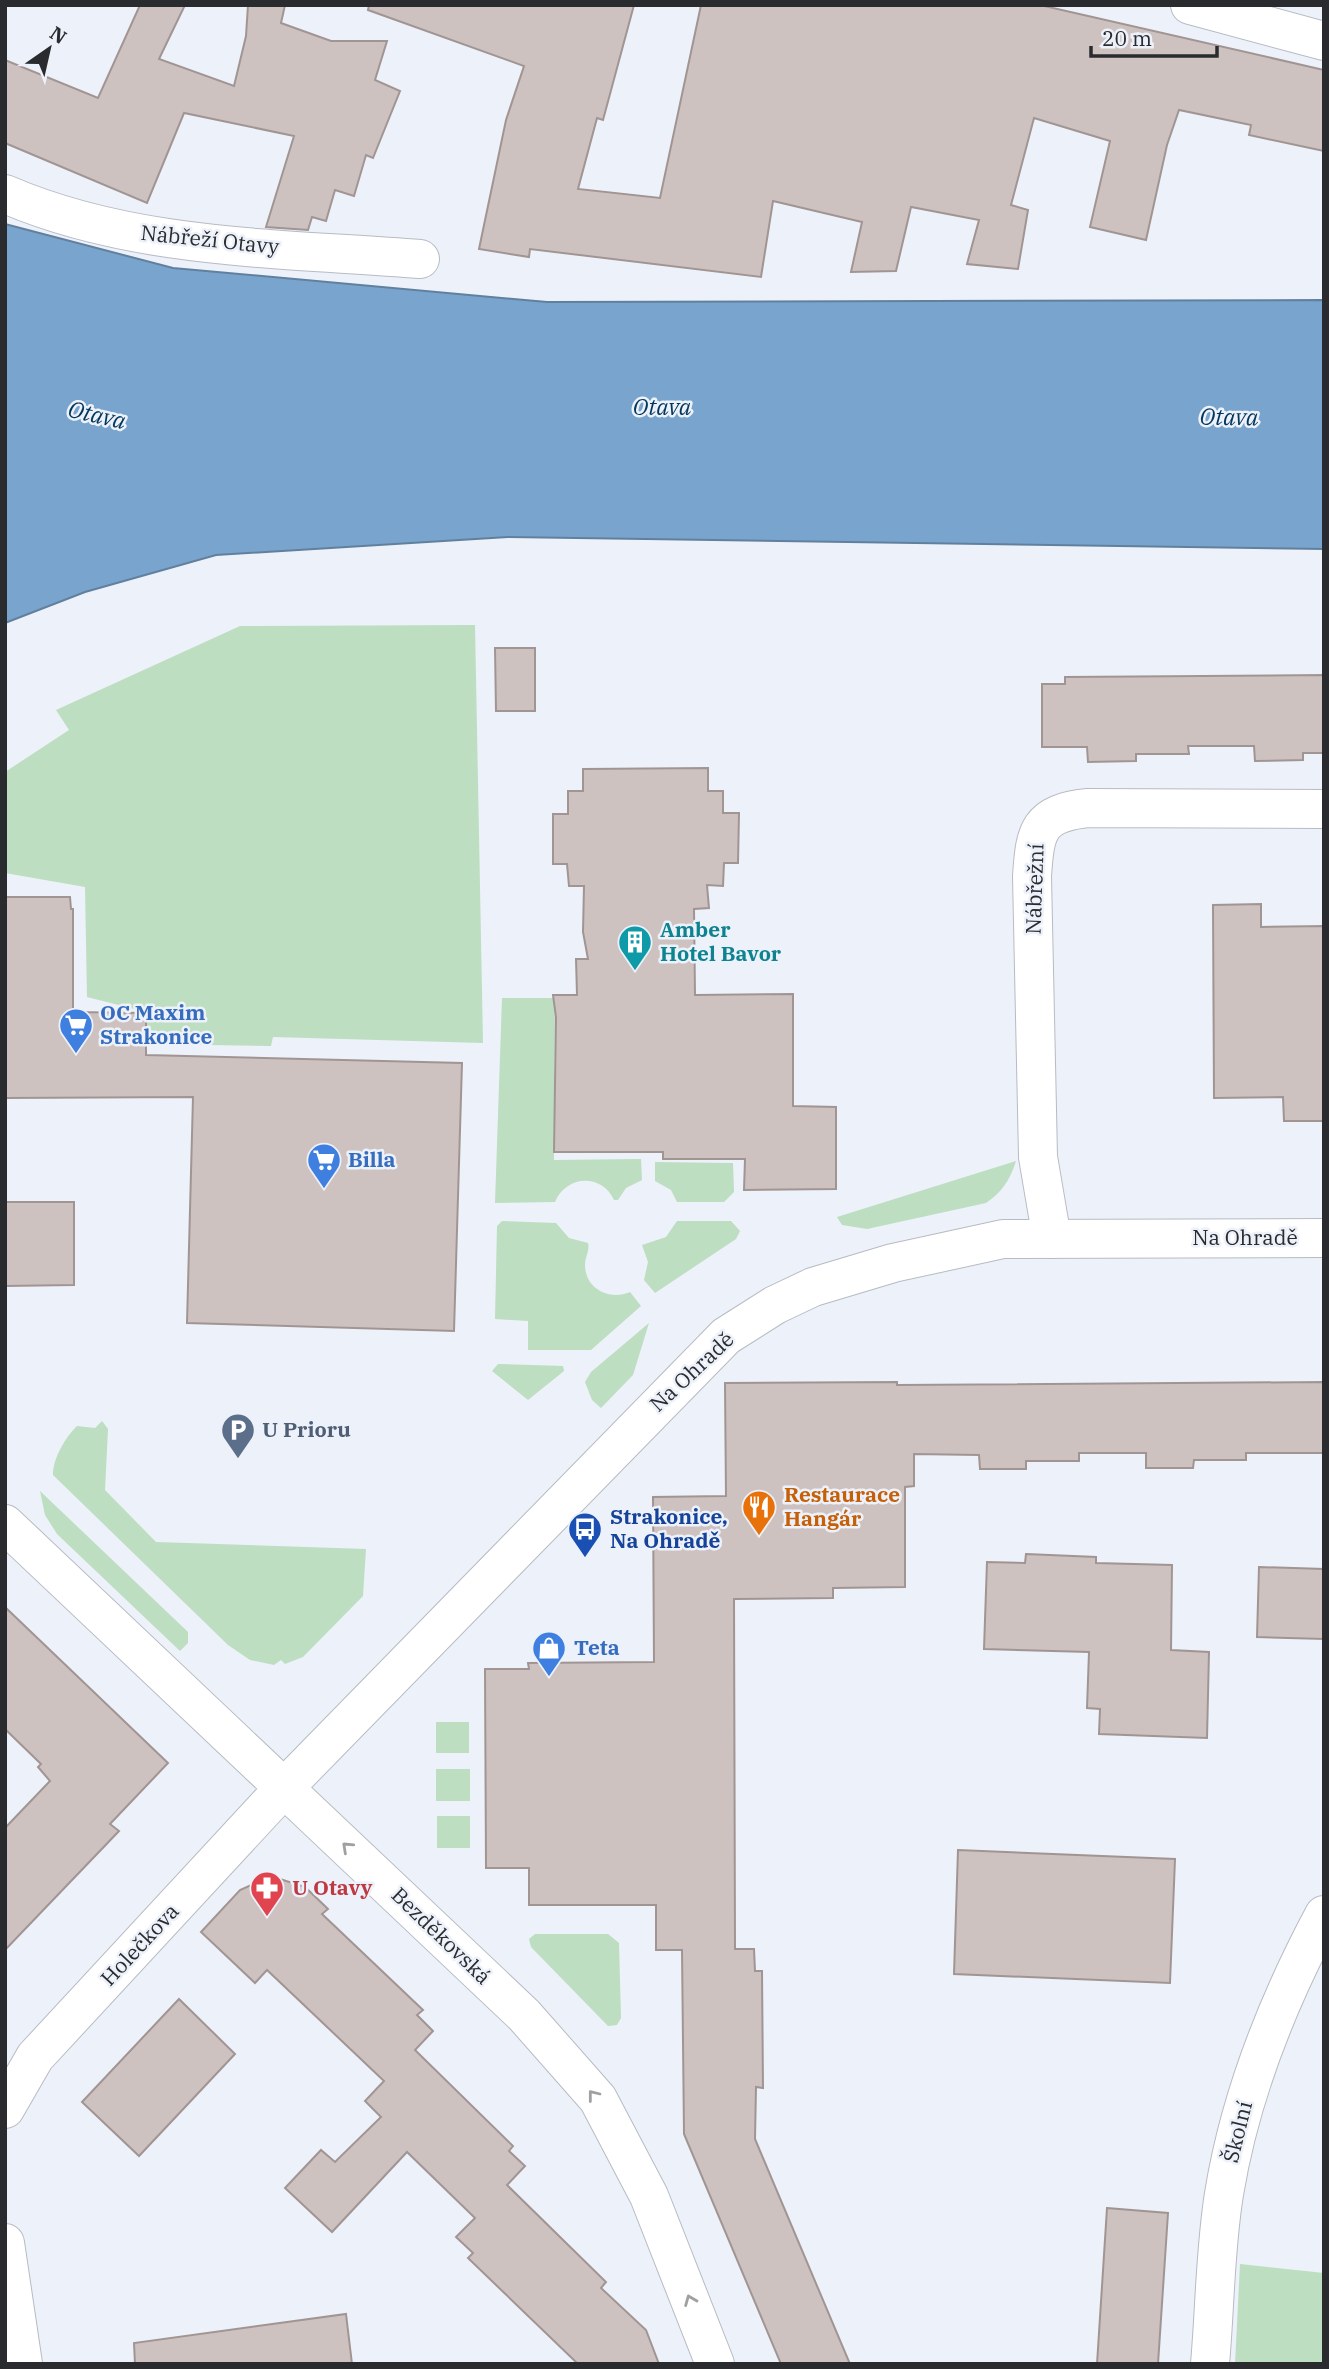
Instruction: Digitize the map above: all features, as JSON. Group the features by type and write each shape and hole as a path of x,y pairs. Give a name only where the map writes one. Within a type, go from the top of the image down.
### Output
{"street":[{"path":"1190,5 1324,41"},
{"name":"Nábřeží Otavy","path":"5,194 31,205 155,238 420,259"},
{"name":"Nábřežní","path":"1052,1239 1038,1157 1031,876 1034,842 1039,828 1050,817 1068,810 1088,808 1324,809"},
{"name":"Na Ohradě","path":"284,1788 726,1336 775,1305 813,1287 893,1263 1003,1239 1324,1238"},
{"name":"Bezděkovská","path":"5,1524 524,2015 598,2099 649,2196 715,2364"},
{"name":"Holečkova","path":"5,2109 36,2057 284,1788"},
{"name":"Školní","path":"1210,2364 1223,2198 1237,2130 1275,2017 1324,1915"},
{"path":"5,2243 23,2364"}],"green space":[{"path":"475,625 483,1043 273,1037 271,1046 146,1044 146,1012 87,997 85,887 5,873 5,772 69,730 56,710 240,626"},
{"path":"502,998 555,998 554,1160 641,1159 642,1180 626,1188 618,1200 614,1200 601,1185 584,1181 567,1186 555,1202 495,1203"},
{"path":"1016,1161 1005,1185 986,1203 867,1229 842,1225 837,1217"},
{"path":"655,1162 733,1163 734,1192 724,1202 677,1202 671,1190 655,1181"},
{"path":"502,1221 556,1223 569,1238 588,1243 586,1273 594,1286 607,1294 630,1292 641,1306 591,1350 528,1350 528,1321 495,1319 497,1226"},
{"path":"677,1221 731,1221 740,1231 736,1239 655,1293 644,1280 648,1262 642,1245 666,1237"},
{"path":"649,1323 633,1375 601,1408 592,1400 585,1382 591,1372"},
{"path":"498,1364 563,1366 564,1371 528,1400 492,1371"},
{"path":"102,1421 108,1429 105,1490 156,1542 366,1549 363,1596 303,1657 285,1664 281,1660 274,1665 250,1660 228,1645 53,1475 57,1455 77,1426 95,1428"},
{"path":"40,1491 188,1632 188,1643 180,1651 57,1534 45,1515"},
{"path":"436,1722 469,1722 469,1753 436,1753"},
{"path":"436,1769 470,1769 470,1801 436,1801"},
{"path":"437,1816 470,1816 470,1848 437,1848"},
{"path":"535,1934 608,1934 619,1943 621,2018 617,2025 608,2026 531,1947 529,1939"},
{"path":"1240,2264 1324,2273 1324,2364 1235,2364"}],"water":[{"name":"Otava","path":"5,224 173,268 547,302 1324,300 1324,549 508,537 216,555 85,592 5,623"}],"building":[{"path":"140,5 185,5 159,59 234,86 246,36 248,5 285,5 281,23 331,41 387,41 375,80 400,91 373,158 366,155 354,196 335,190 326,221 312,217 308,230 266,227 294,136 184,113 147,203 5,143 5,60 98,98"},
{"path":"369,5 634,5 603,120 597,118 578,189 660,198 701,5 1040,5 1324,70 1324,151 1249,135 1251,125 1179,110 1167,145 1146,240 1090,227 1110,141 1034,118 1011,205 1028,210 1018,269 967,264 979,220 911,207 896,271 851,272 862,222 773,201 761,277 530,249 529,257 479,249 506,120 524,66 368,10"},
{"path":"495,648 535,648 535,711 496,711"},
{"path":"1324,675 1324,753 1303,753 1303,760 1255,761 1254,746 1188,746 1189,754 1136,754 1136,761 1088,762 1087,747 1042,747 1042,684 1065,684 1065,677"},
{"name":"Amber Hotel Bavor","path":"708,768 708,791 723,791 723,813 739,813 738,863 724,863 723,886 707,885 709,908 694,909 695,995 793,994 793,1106 836,1107 836,1189 744,1190 745,1159 663,1159 663,1152 554,1152 556,1017 553,995 577,995 576,959 588,959 583,932 584,886 569,886 567,864 553,864 553,814 568,814 568,791 583,791 583,769"},
{"name":"Billa","path":"5,897 70,897 73,909 73,1012 146,1013 146,1055 462,1063 454,1331 187,1323 193,1097 5,1098"},
{"path":"1261,904 1261,927 1324,926 1324,1121 1284,1121 1283,1097 1214,1098 1213,905"},
{"path":"5,1202 74,1202 74,1285 5,1286"},
{"path":"897,1382 897,1385 1324,1382 1324,1453 1246,1453 1246,1460 1194,1460 1193,1468 1146,1468 1146,1453 1079,1453 1079,1461 1026,1461 1026,1469 980,1469 979,1455 914,1454 914,1486 905,1487 905,1587 833,1588 833,1598 734,1599 735,1949 754,1949 755,1971 762,1971 763,2088 756,2087 755,2139 850,2364 781,2364 684,2134 682,1950 656,1950 656,1905 529,1905 529,1868 486,1868 485,1669 529,1669 528,1663 654,1662 653,1497 726,1496 725,1383"},
{"path":"1026,1554 1096,1557 1096,1563 1172,1565 1171,1650 1209,1652 1207,1738 1099,1734 1100,1709 1087,1708 1089,1652 984,1649 987,1562 1025,1563"},
{"path":"1259,1567 1324,1569 1324,1639 1257,1637"},
{"path":"5,1607 168,1763 110,1824 119,1831 5,1950 5,1828 50,1781 38,1767 41,1764 5,1729"},
{"path":"958,1850 1175,1859 1170,1983 954,1974"},
{"path":"265,1879 280,1879 305,1887 328,1909 322,1914 423,2010 417,2015 433,2031 415,2050 513,2146 509,2151 525,2166 507,2185 606,2282 601,2288 646,2330 659,2364 578,2364 468,2258 473,2253 456,2237 475,2218 407,2152 332,2232 285,2188 321,2150 335,2162 381,2117 365,2101 384,2081 267,1970 255,1983 201,1932 240,1890"},
{"path":"179,1999 235,2054 139,2156 82,2102"},
{"path":"1107,2208 1168,2213 1158,2364 1097,2364"},
{"path":"346,2314 352,2364 135,2364 134,2343"}],"place":[{"name":"Amber Hotel Bavor","path":"635,972"},
{"name":"OC Maxim Strakonice","path":"76,1055"},
{"name":"Billa","path":"324,1190"},
{"name":"U Prioru","path":"238,1460"},
{"name":"Restaurace Hangár","path":"759,1537"},
{"name":"Strakonice, Na Ohradě","path":"585,1559"},
{"name":"Teta","path":"549,1678"},
{"name":"U Otavy","path":"267,1918"}]}
